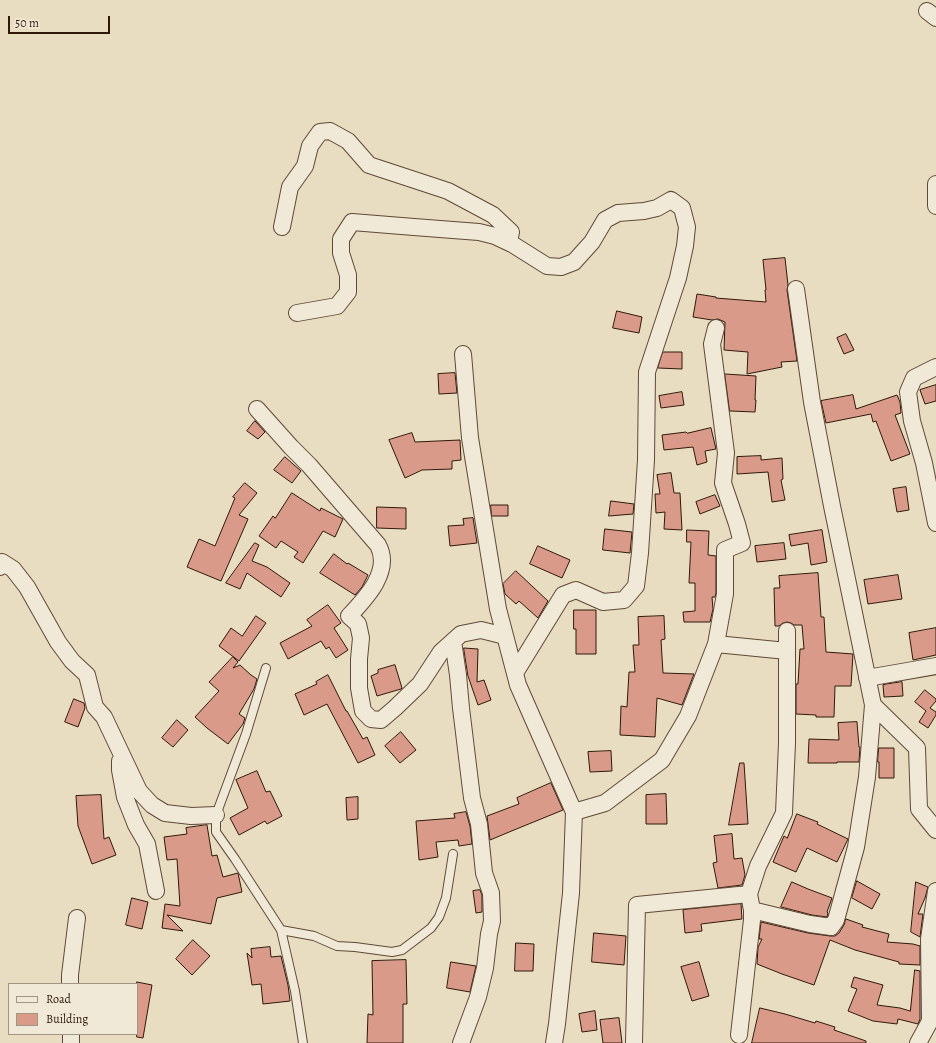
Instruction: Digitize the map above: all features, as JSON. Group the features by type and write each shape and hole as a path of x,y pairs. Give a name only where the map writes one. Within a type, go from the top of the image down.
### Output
{"street":[{"path":"282,227 290,187 305,166 310,146 320,132 330,131 348,141 369,165 448,191 493,215 511,232 509,242"},
{"path":"936,184 936,206"},
{"path":"297,314 337,306 348,292 348,275 341,253 341,239 352,222 479,232 495,236 509,242 547,266 561,267 574,262 592,242 606,220 618,213 644,212 657,208 671,200 682,208 687,227 685,246 678,278 647,372 646,460 640,553 636,586 624,600 603,602 576,590 563,595 515,673"},
{"path":"634,1043 637,905 750,902 810,924 830,927 836,920 856,847 867,777 873,705 812,402 796,289"},
{"path":"574,812 605,803 662,760 688,716 716,644 725,594 725,550 742,543 723,482 726,453 712,344 716,328"},
{"path":"463,354 470,438 498,609 518,685 574,812 571,893 554,1043"},
{"path":"936,367 914,378 908,392 912,421 924,463 936,523"},
{"path":"257,409 291,447 310,465 378,545 380,550 381,566 378,578 366,598 349,616 358,624 360,638 359,688 363,711 371,719 382,720 395,708 420,684 441,652 461,634 481,630 505,636"},
{"path":"0,566 2,562 13,569 28,587 58,642 72,661 86,675 95,707 104,718 139,791 152,804 165,813 191,816 216,815"},
{"path":"739,1035 752,920 750,902 758,866 784,813 787,743 787,631"},
{"path":"453,641 472,798 479,824 484,873 491,893 492,921 485,968 478,997 461,1043"},
{"path":"716,644 787,651"},
{"path":"867,678 936,666"},
{"path":"873,705 917,748 919,809 936,830"},
{"path":"121,754 120,770 125,797 136,825 147,844 156,891"},
{"path":"918,1043 930,1021 933,953 929,939 936,891"},
{"path":"70,983 77,918"}],"lane":[{"path":"266,668 246,734 216,815 216,832 280,930 295,991 303,1043"},
{"path":"280,930 314,936 337,946 392,952 402,950 431,928 438,918 446,898 453,854"}],"building":[{"path":"785,258 788,285 787,290 797,361 781,362 782,367 747,374 748,352 724,350 725,322 718,319 712,320 693,317 697,294 716,298 766,302 763,260"},
{"path":"617,311 642,317 639,333 613,328"},
{"path":"846,334 854,350 844,354 837,338"},
{"path":"663,352 682,352 682,369 658,368"},
{"path":"455,373 457,393 439,394 438,374"},
{"path":"725,374 756,376 755,412 730,411"},
{"path":"936,385 936,401 925,404 920,390"},
{"path":"682,392 684,405 661,408 659,396"},
{"path":"853,395 856,409 897,395 900,402 901,413 895,415 910,454 891,461 876,421 873,422 871,414 826,423 821,401"},
{"path":"255,421 265,432 258,439 247,431"},
{"path":"711,428 716,449 705,451 707,462 697,465 693,447 664,450 662,435 687,433"},
{"path":"412,433 415,442 460,440 461,460 452,461 452,469 422,470 405,478 389,440"},
{"path":"761,456 761,460 782,458 783,479 781,480 785,500 772,502 768,472 737,474 737,457"},
{"path":"285,457 301,471 292,483 274,470"},
{"path":"671,473 674,493 680,493 682,530 664,529 665,512 656,513 655,494 660,494 657,475"},
{"path":"245,483 257,493 239,515 248,519 221,581 187,567 199,539 215,546 235,498 233,497"},
{"path":"906,487 909,510 897,512 893,489"},
{"path":"292,493 320,511 321,508 343,519 335,537 323,531 303,563 294,557 298,552 281,541 276,548 259,536 273,516 275,518"},
{"path":"715,495 720,506 700,514 696,502"},
{"path":"611,501 634,504 633,514 609,516"},
{"path":"491,505 508,505 508,516 492,516"},
{"path":"377,507 406,508 406,529 377,528"},
{"path":"473,518 477,543 450,546 448,526 464,525 463,519"},
{"path":"605,529 632,532 630,553 603,550"},
{"path":"687,530 709,531 708,555 716,556 716,593 715,597 712,597 713,609 710,622 684,622 683,612 695,611 695,583 689,583 691,542 687,542"},
{"path":"822,530 827,562 811,565 808,543 791,546 789,535"},
{"path":"255,543 259,545 252,561 267,567 290,583 281,597 247,573 240,589 226,583"},
{"path":"784,543 786,559 757,562 755,546"},
{"path":"538,546 570,560 562,578 530,564"},
{"path":"334,554 347,564 348,563 368,575 362,587 355,595 320,573"},
{"path":"516,571 548,601 538,618 519,601 516,604 505,594 503,584"},
{"path":"818,573 821,617 824,617 826,652 853,654 851,686 835,686 834,717 816,717 816,715 796,714 796,684 798,684 800,649 804,649 802,625 794,625 787,622 779,626 775,626 774,588 780,588 779,576"},
{"path":"898,575 902,599 868,604 864,580"},
{"path":"328,605 341,623 334,628 348,650 336,658 329,647 326,649 321,641 288,659 280,643 312,626 307,620"},
{"path":"574,610 596,610 596,654 576,654"},
{"path":"256,616 266,623 239,661 219,646 231,628 242,636"},
{"path":"664,616 665,639 661,640 663,673 694,674 682,705 657,698 655,737 620,735 621,706 627,707 629,672 635,672 633,645 639,645 638,617"},
{"path":"936,628 936,655 913,660 909,633"},
{"path":"464,648 478,649 477,682 484,680 491,700 478,705 468,676"},
{"path":"233,657 238,662 233,668 240,665 257,679 254,689 239,714 245,718 243,724 228,744 195,717 219,691 209,682"},
{"path":"395,665 402,688 377,696 371,676 378,673 378,670"},
{"path":"328,675 346,711 363,739 367,737 375,755 358,763 327,704 304,715 295,694 317,684 316,682"},
{"path":"902,682 903,696 884,697 883,685"},
{"path":"925,690 936,699 930,708 936,712 936,715 928,728 919,722 926,711 915,702"},
{"path":"74,699 84,703 85,708 78,727 65,722"},
{"path":"177,720 188,730 173,747 162,738"},
{"path":"857,722 860,747 859,762 808,763 809,739 839,740 838,723"},
{"path":"401,732 416,750 400,763 385,746"},
{"path":"879,748 894,748 894,778 879,778"},
{"path":"611,751 612,771 590,772 588,752"},
{"path":"740,763 744,763 748,824 729,825"},
{"path":"257,771 266,792 270,791 282,816 267,824 265,821 239,835 230,818 248,808 236,780"},
{"path":"551,783 563,810 490,840 487,816 519,804 517,798"},
{"path":"666,794 667,824 646,824 646,795"},
{"path":"101,795 104,839 109,837 116,855 92,864 78,826 76,796"},
{"path":"358,797 358,819 347,820 346,798"},
{"path":"466,812 470,826 472,844 459,846 458,840 436,842 438,857 419,860 416,821 455,818 454,814"},
{"path":"797,814 818,822 817,824 848,839 837,862 807,848 796,872 773,862 784,836 787,838"},
{"path":"207,825 212,856 217,855 223,877 238,873 242,892 217,898 211,924 167,915 183,931 162,928 165,904 180,906 177,859 167,860 164,837 187,834 186,828"},
{"path":"732,834 734,859 742,858 745,875 742,885 718,888 713,863 717,862 714,836"},
{"path":"857,881 880,894 872,909 852,898"},
{"path":"792,882 832,898 827,912 827,917 812,915 781,907"},
{"path":"916,882 928,887 918,914 923,914 920,937 911,932"},
{"path":"480,890 482,895 482,912 476,913 473,891"},
{"path":"132,898 148,902 142,929 126,925"},
{"path":"741,904 742,919 701,924 702,931 685,933 683,910"},
{"path":"846,919 863,925 862,927 889,934 887,942 920,946 920,965 899,964 899,962 855,950 830,940 814,985 757,964 758,947 762,939 759,939 761,922 808,933 835,936 839,933"},
{"path":"594,933 626,936 624,965 592,962"},
{"path":"193,940 210,956 192,975 176,959"},
{"path":"516,943 534,944 533,971 515,971"},
{"path":"270,947 271,957 281,956 290,1001 263,1004 261,984 252,985 247,953 252,958 251,949"},
{"path":"406,960 407,1004 403,1004 403,1043 367,1043 368,1014 373,1015 372,961"},
{"path":"451,962 476,966 470,992 447,988"},
{"path":"699,962 709,996 692,1001 681,967"},
{"path":"915,970 920,971 920,1019 918,1024 898,1019 897,1024 873,1021 848,1011 857,989 851,987 854,977 883,985 877,1005 910,1011"},
{"path":"137,983 152,985 143,1038 137,1037"},
{"path":"760,1008 835,1027 834,1030 866,1041 866,1043 752,1043"},
{"path":"595,1011 597,1030 582,1032 579,1014"},
{"path":"619,1018 622,1043 603,1043 600,1020"}]}
